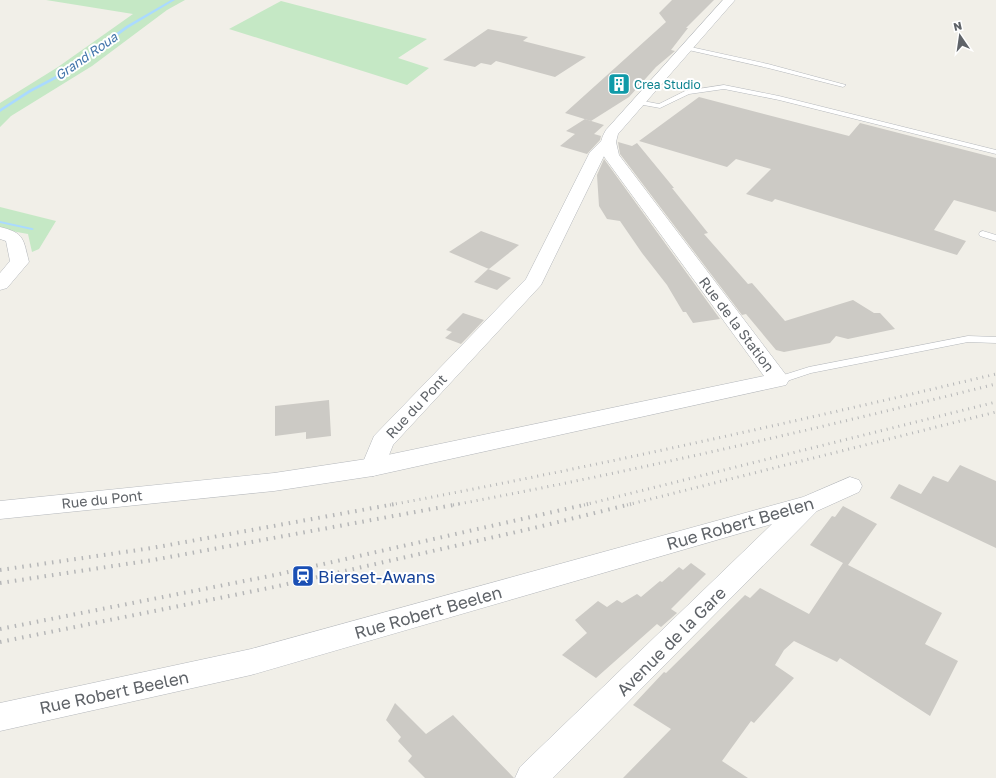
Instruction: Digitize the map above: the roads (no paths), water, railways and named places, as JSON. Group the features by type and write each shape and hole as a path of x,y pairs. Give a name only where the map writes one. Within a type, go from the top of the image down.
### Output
{"street":[{"path":"608,142 611,133 729,0"},
{"name":"Rue de la Station","path":"373,466 778,380 611,155 608,142"},
{"name":"Rue du Pont","path":"0,510 274,482 373,466 382,442 534,281 598,152 608,142"},
{"path":"0,232 14,238 20,262 0,284"},
{"name":"Rue Robert Beelen","path":"0,717 251,662 810,504 850,486"},
{"name":"Avenue de la Gare","path":"532,778 810,504"}],"lane":[{"path":"686,48 768,66 843,85"},
{"path":"638,102 660,106 687,92 724,87 779,98 996,152"},
{"path":"983,234 996,238"},
{"path":"778,380 809,370 968,339 996,340"}],"waterway":[{"name":"Grand Roua","path":"0,111 30,91 68,71 127,27 173,0"},
{"name":"Grand Roua","path":"0,222 32,229"}],"railway":[{"path":"390,505 694,443 996,374"},
{"path":"453,505 726,449 996,384"},
{"path":"588,504 996,402"},
{"path":"629,504 996,412"},
{"path":"0,570 152,548 395,504"},
{"path":"0,583 153,560 459,504"},
{"path":"0,629 275,575 588,504"},
{"path":"584,505 588,504"},
{"path":"0,642 274,587 534,528 629,504"}],"place":[{"name":"Crea Studio","path":"619,84"},
{"name":"Bierset-Awans","path":"303,576"}]}
